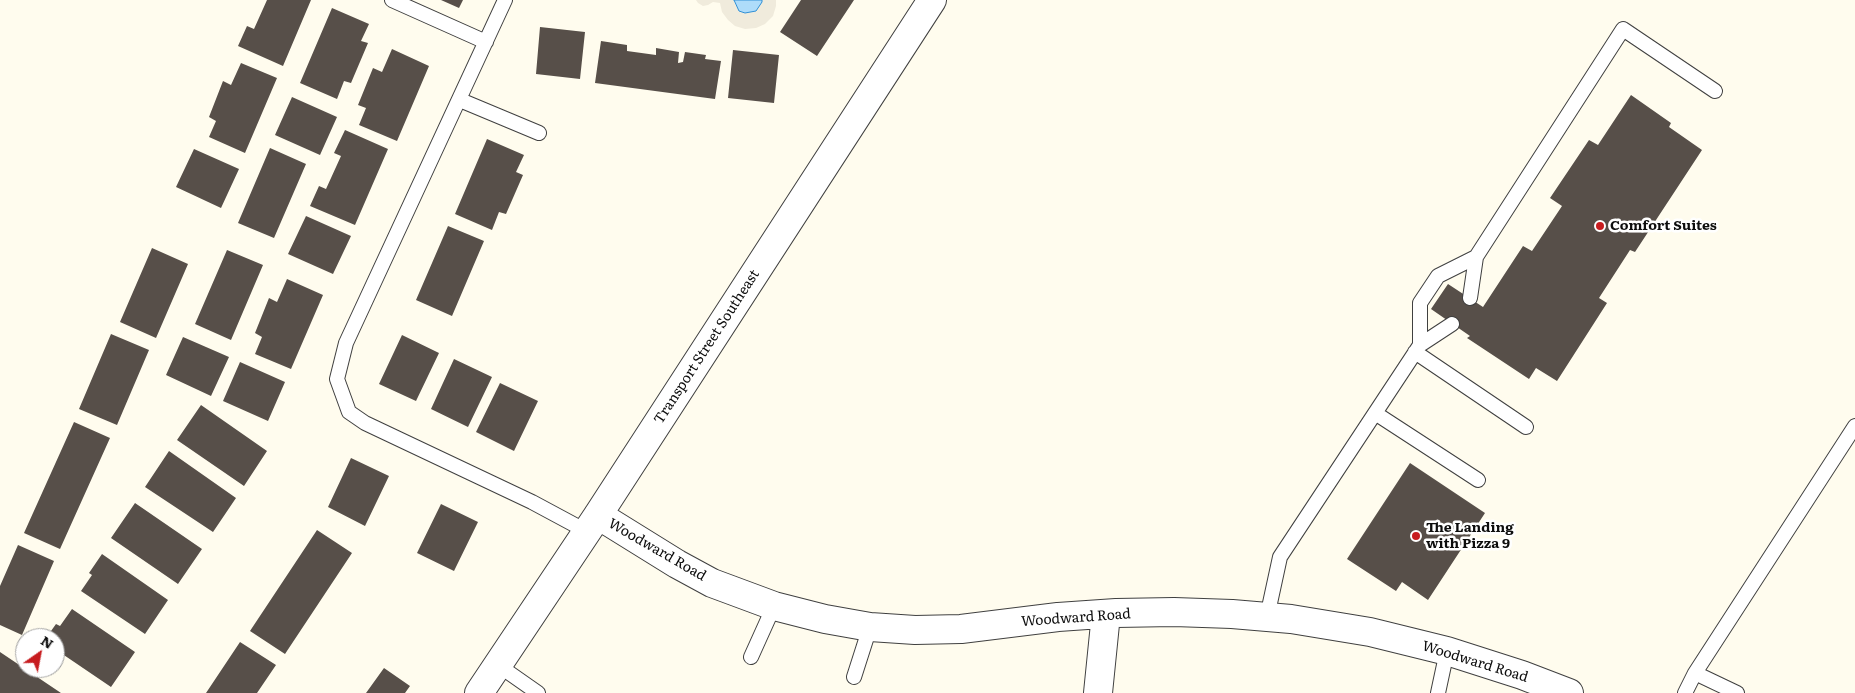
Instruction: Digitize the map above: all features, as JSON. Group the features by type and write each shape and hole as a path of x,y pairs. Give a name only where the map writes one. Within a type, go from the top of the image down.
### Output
{"street":[{"name":"Transport Street Southeast","path":"479,693 592,523 932,0"},
{"name":"Woodward Road","path":"592,523 712,582 774,606 825,619 870,627 915,630 961,629 1058,617 1174,612 1291,619 1370,632 1447,652 1522,675 1569,693"},
{"path":"1098,693 1106,614"}],"lane":[{"path":"392,0 486,42"},
{"path":"506,0 346,343 337,379 350,412 365,423 505,489 592,523"},
{"path":"1470,298 1476,257 1623,29 1715,91"},
{"path":"460,100 539,133"},
{"path":"1418,349 1420,303 1438,276 1476,257"},
{"path":"1267,617 1280,557 1418,349 1452,324"},
{"path":"1418,349 1526,427"},
{"path":"1375,413 1478,480"},
{"path":"1686,693 1695,673 1855,426"},
{"path":"751,657 774,606"},
{"path":"854,677 870,627"},
{"path":"1438,693 1447,652"},
{"path":"498,665 538,693"},
{"path":"1695,673 1737,693"}],"shaded area":[{"path":"696,0 734,0 736,5 762,2 762,0 776,0 776,6 773,16 765,24 756,28 745,29 735,26 728,20 722,12 720,3 713,2 703,6"}],"water":[{"path":"734,0 762,0 762,2 756,11 745,13 739,11"}],"building":[{"path":"267,0 311,0 283,66 238,46 247,26 254,29"},
{"path":"441,0 463,0 459,8"},
{"path":"801,0 854,0 817,56 780,32"},
{"path":"332,8 369,24 361,41 368,43 351,83 344,81 337,99 300,83"},
{"path":"540,27 585,32 580,79 536,74"},
{"path":"601,41 627,45 627,51 656,55 656,48 679,52 678,63 683,62 685,52 706,55 705,59 721,61 715,99 595,83"},
{"path":"392,49 429,66 397,141 359,125 366,108 358,105 373,68 382,72"},
{"path":"733,50 779,55 774,103 728,98"},
{"path":"241,63 277,78 245,153 209,137 216,121 209,117 223,81 231,85"},
{"name":"Comfort Suites","path":"1631,95 1671,123 1669,127 1702,150 1635,252 1630,250 1599,298 1607,303 1557,381 1536,368 1529,379 1467,338 1470,336 1431,309 1448,284 1483,307 1523,246 1532,251 1562,206 1550,198 1589,140 1598,145"},
{"path":"292,97 337,117 320,155 275,135"},
{"path":"345,130 388,149 355,225 310,206 319,186 326,189 341,156 334,153"},
{"path":"487,139 524,155 516,172 523,175 506,214 499,212 492,230 455,214"},
{"path":"270,148 306,164 274,238 238,223"},
{"path":"194,149 239,169 221,208 176,187"},
{"path":"306,216 351,236 333,274 288,254"},
{"path":"448,226 484,241 452,316 416,300"},
{"path":"152,248 188,264 156,338 120,322"},
{"path":"227,250 263,265 231,340 195,324"},
{"path":"287,279 323,295 291,369 255,354 262,337 255,333 269,298 277,302"},
{"path":"111,334 149,350 117,425 79,409"},
{"path":"402,335 439,353 416,401 379,384"},
{"path":"183,337 229,357 211,396 166,375"},
{"path":"454,359 492,377 468,427 431,409"},
{"path":"240,362 285,382 268,421 223,401"},
{"path":"500,383 538,401 514,451 476,432"},
{"path":"201,405 267,451 244,486 177,440"},
{"path":"74,422 110,438 60,549 24,533"},
{"path":"169,451 236,498 213,532 145,487"},
{"path":"351,458 389,476 365,526 328,507"},
{"name":"The Landing with Pizza 9","path":"1410,463 1485,513 1428,600 1402,582 1396,591 1347,559"},
{"path":"135,503 202,549 178,584 111,538"},
{"path":"441,504 478,522 454,571 417,553"},
{"path":"317,530 352,553 285,654 250,631"},
{"path":"18,545 54,561 25,628 15,628 15,632 0,625 0,586"},
{"path":"102,554 168,600 145,634 81,591 92,575 89,573"},
{"path":"72,609 135,652 111,687 65,656 65,628 53,628 56,624 60,626"},
{"path":"240,642 276,665 257,693 206,693"},
{"path":"0,652 15,662 15,678 39,678 61,693 0,693"},
{"path":"384,668 410,686 405,693 366,693"}],"place":[{"name":"Comfort Suites","path":"1600,226"},
{"name":"The Landing with Pizza 9","path":"1416,536"}]}
